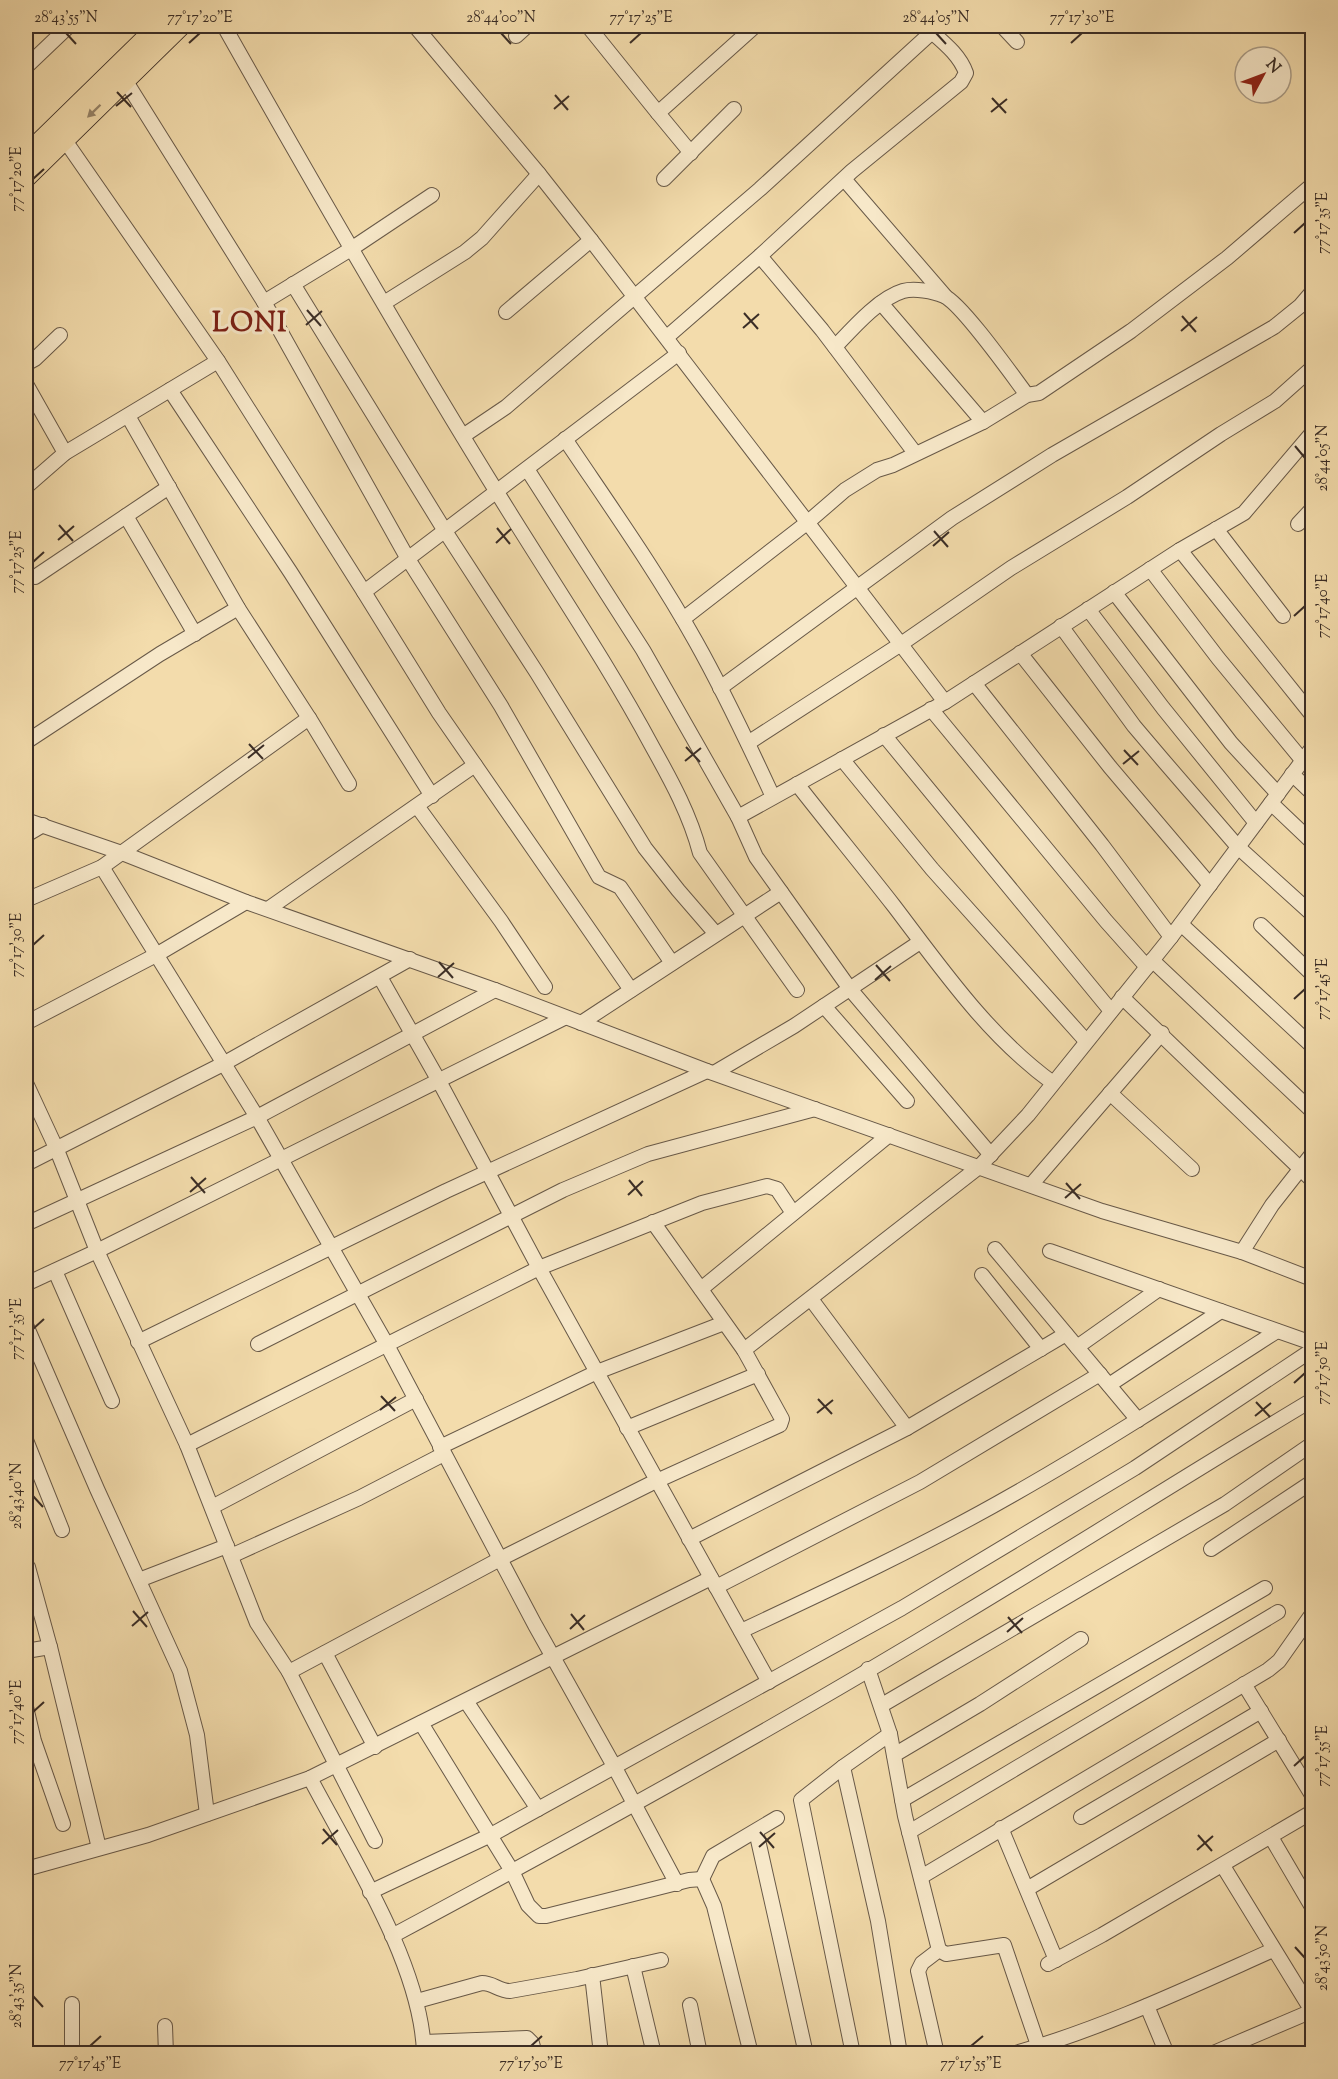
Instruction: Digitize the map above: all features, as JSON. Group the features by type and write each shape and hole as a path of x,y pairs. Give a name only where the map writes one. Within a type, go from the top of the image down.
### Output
{"highway":[{"path":"26,156 159,26"},
{"path":"26,177 180,26"}],"street":[{"path":"26,67 69,26"},
{"path":"224,26 351,249 634,713 685,807 700,852 797,990"},
{"path":"415,26 539,174 635,296 945,702"},
{"path":"516,36 527,26"},
{"path":"658,113 755,26"},
{"path":"1002,26 1017,42"},
{"path":"594,28 691,153"},
{"path":"464,436 506,407 760,189 928,29 957,56 966,73 961,82 844,179 667,337"},
{"path":"125,80 264,302 408,559 501,706 599,877 620,887 672,963"},
{"path":"664,179 734,109"},
{"path":"64,140 218,361 439,713 631,990"},
{"path":"384,303 474,245 539,174"},
{"path":"844,179 945,296 961,311 1027,395"},
{"path":"682,619 808,522 845,490 877,470 983,422 1027,395 1039,393 1131,331 1227,258 1312,186"},
{"path":"264,302 351,249 432,195"},
{"path":"506,312 591,240"},
{"path":"760,256 835,346 915,453"},
{"path":"292,284 645,848 716,934"},
{"path":"835,346 882,303 902,291 913,290 945,296"},
{"path":"720,688 952,518 1052,455 1274,327 1300,306 1312,292"},
{"path":"882,303 983,422"},
{"path":"26,364 60,335"},
{"path":"364,592 679,353"},
{"path":"26,487 65,453 218,361"},
{"path":"748,743 901,644 1011,568 1127,497 1275,401 1312,368"},
{"path":"26,384 65,453"},
{"path":"170,390 291,573 432,796"},
{"path":"128,416 238,608 349,784"},
{"path":"738,816 945,702 1180,550 1244,513 1312,433"},
{"path":"565,439 639,548 682,619 720,688 773,797"},
{"path":"526,469 643,650 738,816 756,857 850,989 991,1155"},
{"path":"35,576 169,487"},
{"path":"1298,524 1312,509"},
{"path":"126,516 195,634"},
{"path":"1216,529 1283,616"},
{"path":"1180,550 1312,715"},
{"path":"1150,569 1218,658 1303,761"},
{"path":"1114,592 1274,799 1312,842"},
{"path":"26,742 238,608"},
{"path":"1088,609 1163,708 1257,823"},
{"path":"1061,626 1134,726 1238,847 1312,914"},
{"path":"1020,653 1110,767 1210,885"},
{"path":"974,683 1172,937"},
{"path":"932,709 1106,921 1312,1112"},
{"path":"26,900 102,867 309,718"},
{"path":"884,735 1111,1011"},
{"path":"744,1350 979,1167 991,1155 1028,1115 1172,937 1312,748"},
{"path":"842,759 932,869 1086,1041"},
{"path":"267,909 475,765"},
{"path":"1292,774 1312,793"},
{"path":"797,784 920,942 995,1032 1025,1063 1053,1083"},
{"path":"417,807 501,921 545,987"},
{"path":"26,820 122,853 246,902 495,990 711,1072 1102,1211 1242,1252 1312,1279"},
{"path":"26,835 43,825"},
{"path":"102,867 257,1118 387,1345 676,1884"},
{"path":"581,1023 781,892"},
{"path":"26,1023 156,955 246,902"},
{"path":"1181,924 1312,1046"},
{"path":"1261,926 1312,974"},
{"path":"138,1342 487,1172 711,1072 824,1006 920,942"},
{"path":"26,1164 224,1064 410,959"},
{"path":"380,977 627,1428 770,1682"},
{"path":"26,1224 257,1118 495,990"},
{"path":"1122,997 1162,1033 1312,1180"},
{"path":"824,1006 907,1101"},
{"path":"26,1284 97,1251 564,1018"},
{"path":"1031,1185 1162,1033"},
{"path":"26,1083 57,1150 97,1251 187,1445 256,1623 289,1672 375,1841"},
{"path":"1110,1093 1192,1168"},
{"path":"26,1116 38,1108"},
{"path":"258,1344 562,1190 648,1154 815,1109"},
{"path":"701,1289 889,1135"},
{"path":"1242,1252 1272,1205 1312,1154"},
{"path":"187,1445 539,1268 653,1222 713,1200 767,1186 777,1189 794,1214"},
{"path":"289,1672 500,1559 657,1481 780,1425 782,1419 744,1350 653,1222"},
{"path":"995,1249 1138,1420"},
{"path":"1050,1251 1312,1343"},
{"path":"55,1271 112,1401"},
{"path":"982,1275 1041,1349"},
{"path":"1077,1347 1159,1289"},
{"path":"811,1299 907,1428"},
{"path":"26,1866 148,1834 310,1779 553,1658 920,1482 1105,1380 1221,1311"},
{"path":"139,1580 229,1551 349,1503 442,1451 597,1372 724,1323"},
{"path":"26,1326 97,1490 180,1671 197,1735 207,1814"},
{"path":"741,1631 872,1570 1012,1495 1138,1420 1277,1331"},
{"path":"689,1539 907,1428 1066,1334"},
{"path":"370,1892 491,1835 902,1608 1135,1468 1312,1350"},
{"path":"627,1428 758,1374"},
{"path":"212,1507 416,1400"},
{"path":"392,1936 635,1805 960,1616 1312,1400"},
{"path":"26,1440 62,1530"},
{"path":"882,1705 1225,1504 1312,1444"},
{"path":"1211,1549 1312,1482"},
{"path":"26,1566 50,1647 99,1848"},
{"path":"902,1800 1265,1588"},
{"path":"909,1832 1278,1612"},
{"path":"921,1877 1279,1661 1312,1614"},
{"path":"894,1755 980,1704 1081,1639"},
{"path":"26,1651 50,1647"},
{"path":"325,1653 375,1747"},
{"path":"868,1669 890,1734 909,1832 939,1950 946,1954 1004,1945 1040,2050"},
{"path":"1244,1684 1312,1795"},
{"path":"466,1701 538,1809"},
{"path":"26,1707 34,1741 63,1824"},
{"path":"1081,1817 1261,1711"},
{"path":"421,1723 513,1871 528,1905 539,1916 702,1879"},
{"path":"853,2054 801,1800 890,1734"},
{"path":"1027,1889 1279,1740"},
{"path":"843,1767 878,1921 900,2054"},
{"path":"1300,1775 1312,1767"},
{"path":"310,1779 392,1936 417,2001 424,2048 527,2038 532,2043 535,2054"},
{"path":"1001,1828 1027,1889 1052,1962 1271,1838 1312,1812"},
{"path":"751,2054 714,1906 702,1879 713,1856 777,1818"},
{"path":"756,1831 806,2054"},
{"path":"1271,1838 1312,1908"},
{"path":"1211,2054 1312,2011 1222,1866"},
{"path":"937,2054 918,1971 922,1963 939,1950"},
{"path":"1012,2054 1040,2050 1274,1950"},
{"path":"417,2001 482,1983 489,1983 510,1991 661,1960"},
{"path":"633,1966 654,2054"},
{"path":"592,1975 601,2054"},
{"path":"72,2004 72,2054"},
{"path":"690,2005 700,2054"},
{"path":"1147,2006 1167,2054"},
{"path":"165,2026 166,2054"}],"district":[{"name":"LONI","path":"250,322"}]}
